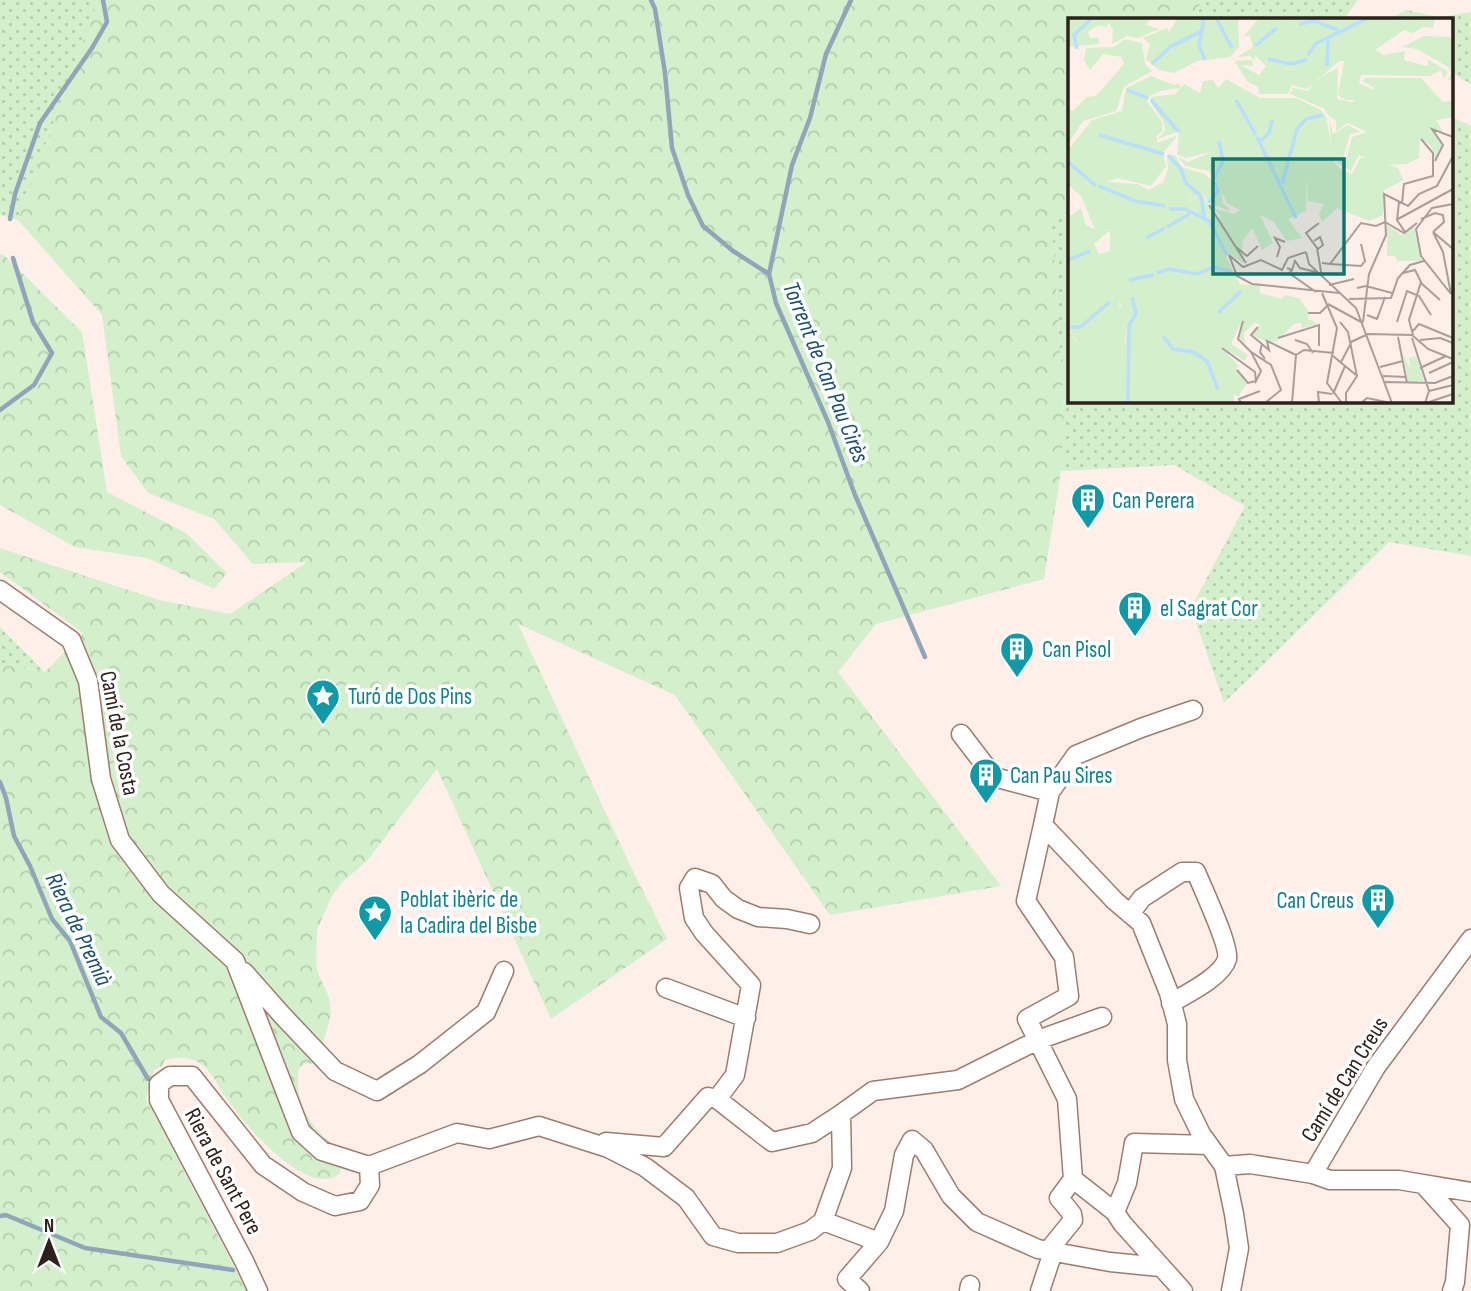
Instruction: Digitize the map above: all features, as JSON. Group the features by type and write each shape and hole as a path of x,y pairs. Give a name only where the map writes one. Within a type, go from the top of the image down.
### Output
{"street":[{"name":"Camí de la Costa","path":"0,590 72,639 89,681 101,779 120,840 161,894 234,961 335,1071 377,1091 420,1064 486,1012 504,971"},
{"path":"1040,1291 1050,1252 1073,1220 1073,1216 1059,1198 1073,1179 1067,1099 1027,1018 1069,996 1064,957 1026,901 1049,792 1076,755 1193,710"},
{"path":"961,734 994,777 1049,792"},
{"path":"1043,825 1115,901 1141,923 1177,1024 1177,1060 1184,1099 1201,1134 1224,1166 1239,1248 1231,1291"},
{"path":"1130,914 1142,898 1182,872 1196,872 1225,944 1227,959 1212,978 1171,1003"},
{"path":"717,1099 735,1075 751,985 704,933 694,918 689,888 695,878 712,884 724,900 738,909 758,916 810,925"},
{"name":"Camí de Can Creus","path":"1224,1166 1250,1164 1313,1174 1376,1067 1471,939"},
{"name":"Camí de la Costa","path":"234,961 301,1132 322,1151 369,1166"},
{"path":"666,988 746,1018"},
{"path":"585,1141 664,1147 708,1097 717,1099 772,1142 812,1133 873,1091 958,1080 1038,1040 1102,1017"},
{"name":"Riera de Sant Pere","path":"258,1291 159,1100 159,1084 170,1076 192,1076 263,1166 303,1192 335,1206 360,1201 370,1185 369,1166"},
{"path":"369,1166 457,1133 489,1139 538,1126 608,1148 645,1167 686,1198 713,1236 738,1243 777,1243 810,1231 823,1222 842,1168 841,1114"},
{"path":"853,1285 894,1211 904,1155 912,1140 925,1150 951,1196 977,1222 1050,1252 1160,1267"},
{"path":"1115,1212 1127,1183 1134,1143 1209,1145"},
{"path":"1313,1174 1330,1180 1399,1180 1471,1192"},
{"path":"1073,1179 1115,1212 1160,1267 1184,1291"},
{"path":"1423,1184 1460,1225 1452,1291"},
{"path":"823,1222 879,1242"}],"green space":[{"path":"0,0 98,0 18,220 0,215"},
{"path":"98,0 1203,0 1191,18 1068,18 1068,202 1052,226 1064,411 1061,471 1044,579 876,624 838,672 1001,886 830,915 675,695 518,624 667,939 551,1019 437,769 367,861 341,883 317,930 316,964 329,997 331,1014 314,1064 306,1063 299,1068 298,1085 301,1101 312,1122 328,1141 343,1148 339,1173 324,1179 311,1177 284,1160 245,1122 209,1071 197,1061 183,1058 165,1060 162,1066 154,1070 146,1099 247,1291 0,1291 0,663 45,672 83,633 0,572 0,548 159,600 230,614 307,562 253,564 214,519 148,493 121,456 102,315 18,220"},
{"path":"1203,0 1358,0 1347,18 1191,18"},
{"path":"1406,10 1440,17 1471,12 1471,84 1454,74 1454,18 1392,18"},
{"path":"1454,118 1471,126 1471,556 1389,542 1224,703 1191,608 1245,506 1174,465 1061,471 1064,411 1052,226 1068,202 1068,402 1454,402"},
{"path":"0,254 82,332 107,492 186,533 227,573 214,589 147,558 75,547 0,505"},
{"path":"0,627 45,672 0,663"}],"waterway":[{"path":"10,219 15,194 40,123 107,22 103,0"},
{"name":"Torrent de Can Pau Cirès","path":"651,0 655,9 665,73 672,148 688,195 703,226 733,251 769,274 776,303 925,657"},
{"path":"769,274 792,165 810,118 826,54 851,0"},
{"path":"0,410 34,385 52,353 33,322 13,258"},
{"name":"Riera de Premià","path":"0,782 14,836 52,919 70,941 101,1017 121,1033 148,1079"},
{"path":"0,1216 6,1215 85,1248 233,1270"}],"place":[{"name":"Can Perera","path":"1088,530"},
{"name":"el Sagrat Cor","path":"1135,638"},
{"name":"Can Pisol","path":"1017,679"},
{"name":"Turó de Dos Pins","path":"323,726"},
{"name":"Can Pau Sires","path":"986,805"},
{"name":"Can Creus","path":"1378,930"},
{"name":"Poblat ibèric de la Cadira del Bisbe","path":"375,942"}]}
